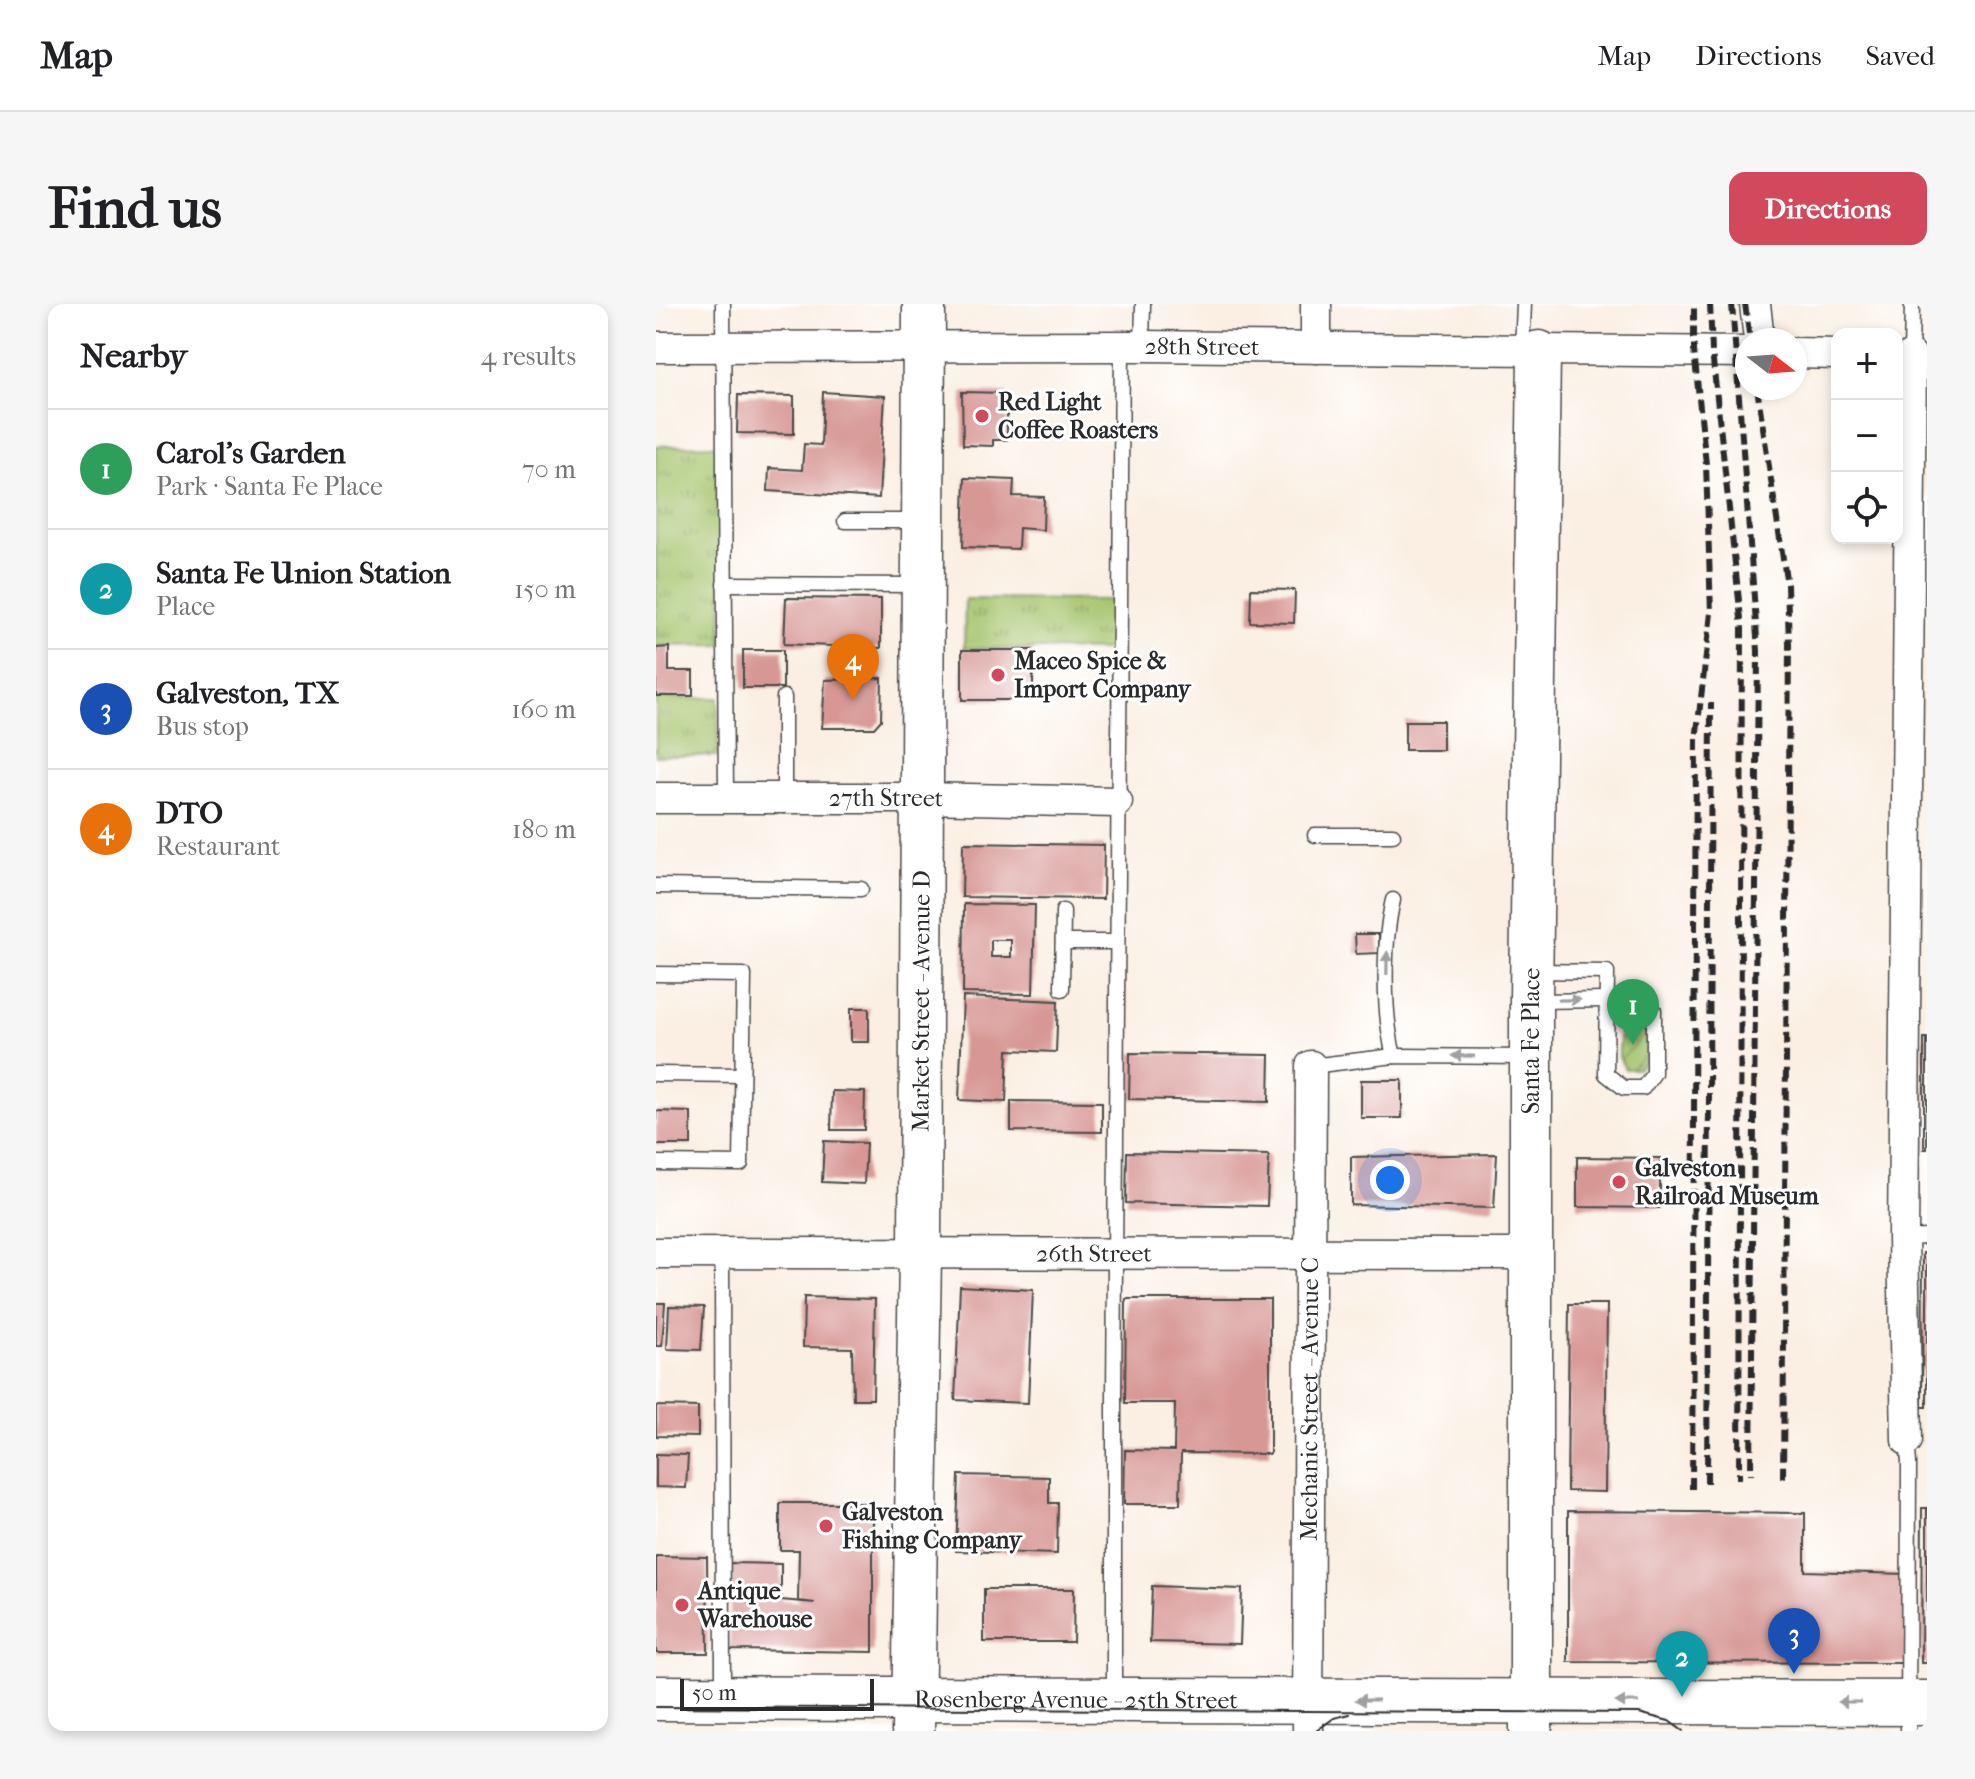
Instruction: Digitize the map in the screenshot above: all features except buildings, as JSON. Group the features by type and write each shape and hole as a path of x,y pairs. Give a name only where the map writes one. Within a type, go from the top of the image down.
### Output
{"main road":[{"name":"Rosenberg Avenue - 25th Street","path":"656,1698 723,1698 914,1715 1114,1700 1308,1716 1705,1716 1914,1712"}],"street":[{"name":"Market Street - Avenue D","path":"914,1715 920,1252 924,304"},
{"path":"1316,304 1316,348"},
{"path":"1755,304 1758,328"},
{"name":"28th Street","path":"656,347 1735,352"},
{"name":"Santa Fe Place","path":"1530,352 1530,1716"},
{"path":"1807,353 1831,354"},
{"path":"1907,1440 1915,1237 1912,356"},
{"name":"27th Street","path":"656,798 1117,802"},
{"name":"Mechanic Street - Avenue C","path":"1308,1716 1311,1066"},
{"name":"26th Street","path":"656,1253 1532,1254"}],"lane":[{"path":"723,304 726,799"},
{"path":"1114,1700 1117,802 1132,347 1143,304"},
{"path":"1524,304 1530,352"},
{"path":"1912,304 1912,356"},
{"path":"845,521 925,521"},
{"path":"724,584 924,585"},
{"path":"784,697 784,799"},
{"path":"1315,835 1393,835"},
{"path":"656,886 861,889"},
{"path":"1393,900 1388,920 1387,1027 1394,1056"},
{"path":"1062,989 1063,911"},
{"path":"1063,942 1117,942"},
{"path":"1531,986 1607,972 1607,1005 1606,1074 1624,1088 1643,1088 1654,1073 1654,1010 1607,1005 1531,986"},
{"path":"656,974 744,975 741,1164 656,1163"},
{"path":"1311,1066 1394,1056 1531,1057"},
{"path":"656,1074 742,1075"},
{"path":"722,1253 723,1698"},
{"path":"1907,1440 1914,1712"}],"green space":[{"path":"720,445 722,645 656,646 656,446"},
{"path":"965,599 1113,600 1112,650 964,648"},
{"path":"656,698 718,698 718,756 656,756"},
{"path":"1622,1027 1646,1030 1646,1060 1638,1069 1625,1069 1619,1057 1619,1031"}],"tram line":[{"path":"656,1707 1639,1713 1669,1721 1683,1731"},
{"path":"1316,1731 1334,1718 1350,1714"}],"railway":[{"path":"1692,1489 1696,740 1711,613 1706,464 1694,351 1694,304"},
{"path":"1710,304 1712,352 1742,628 1739,1479"},
{"path":"1732,304 1758,651 1751,1475"},
{"path":"1745,304 1748,328"},
{"path":"1759,400 1787,585 1789,644 1783,1480"},
{"path":"1707,1483 1711,703"}],"place":[{"name":"Red Light Coffee Roasters","path":"982,416"},
{"name":"Maceo Spice & Import Company","path":"998,675"},
{"name":"DTO","path":"853,700"},
{"name":"Carol's Garden","path":"1633,1045"},
{"name":"Galveston Railroad Museum","path":"1619,1182"},
{"name":"Galveston Fishing Company","path":"826,1526"},
{"name":"Antique Warehouse","path":"682,1605"},
{"name":"Galveston, TX","path":"1794,1674"},
{"name":"Santa Fe Union Station","path":"1682,1697"}]}
